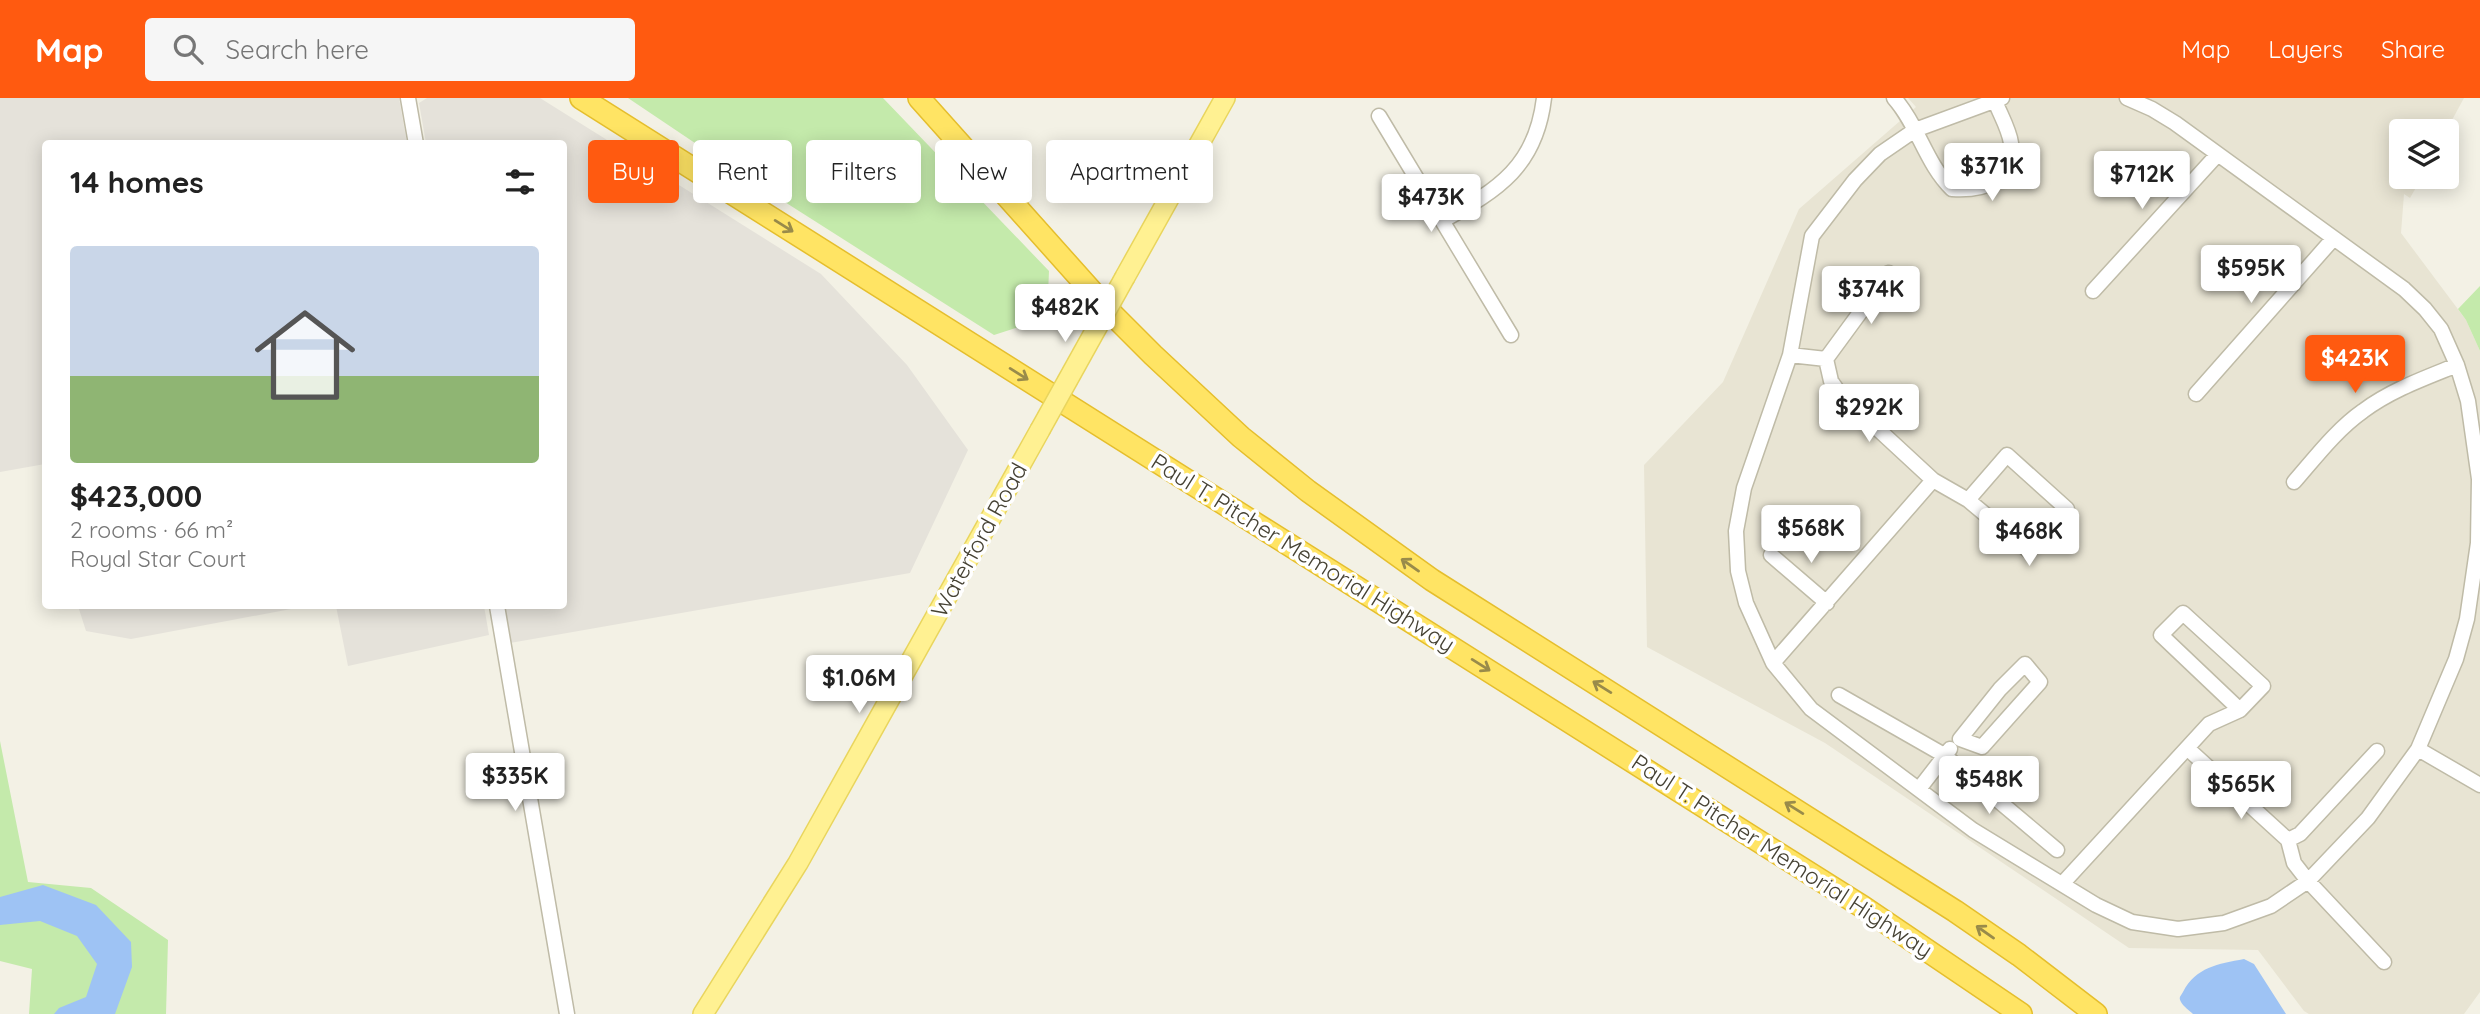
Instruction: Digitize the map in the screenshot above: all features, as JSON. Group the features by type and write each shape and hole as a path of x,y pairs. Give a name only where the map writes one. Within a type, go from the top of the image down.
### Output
{"highway":[{"name":"Paul T. Pitcher Memorial Highway","path":"581,98 1863,906 2017,1012"},
{"name":"Paul T. Pitcher Memorial Highway","path":"919,98 1153,355 1241,437 1308,491 1432,580 1955,911 2098,1014"}],"main road":[{"name":"Waterford Road","path":"702,1014 798,863 1225,98"}],"street":[{"path":"408,98 415,140"},
{"path":"1444,220 1489,195 1514,171 1535,140 1544,98"},
{"path":"1894,98 1915,130 1940,177 1952,189 1983,188 2005,175 2011,165 2011,142 1998,99 1915,130 1880,154 1855,180 1812,236 1790,355 1744,488 1736,531 1738,571 1746,603 1773,663 1811,709 1973,830 2096,905 2132,922 2178,929 2224,923 2271,906 2308,881 2368,818 2418,749 2456,659 2467,619 2479,543 2478,474 2468,401 2457,365 2441,329 2426,310 2404,289 2175,123 2127,98"},
{"path":"1379,116 1511,335"},
{"path":"2093,291 2217,155"},
{"path":"2196,394 2333,239"},
{"path":"1889,273 1826,359 1831,381 1840,394 1933,480 1968,499 2029,551 2067,509 2007,454 1968,499"},
{"path":"1790,355 1826,359"},
{"path":"2294,482 2326,445 2362,411 2407,386 2457,365"},
{"path":"1773,663 1933,480"},
{"path":"1771,555 1827,603"},
{"path":"498,609 567,1014"},
{"path":"2063,883 2209,724 2240,710 2263,686 2183,613 2161,635 2240,710"},
{"path":"1919,789 1944,755 2000,688 2025,664 2040,682 1982,747 1959,738"},
{"path":"1839,695 1944,755 2057,850"},
{"path":"2187,748 2288,840 2294,863 2308,881 2384,962"},
{"path":"2418,749 2480,785"},
{"path":"2288,840 2300,834 2377,751"}],"shaded area":[{"path":"0,98 399,98 406,140 42,140 42,465 0,472"},
{"path":"427,98 540,98 607,140 588,140 588,203 679,203 679,185 693,194 693,203 708,203 821,274 907,365 968,450 910,573 510,643 505,609 567,609 567,140 425,140 419,103"},
{"path":"1908,98 2464,98 2453,119 2389,119 2389,189 2415,189 2410,198 2404,194 2401,233 2466,320 2480,351 2480,992 2464,1014 2309,1014 2258,950 2129,948 1825,743 1647,647 1644,465 1723,382 1799,209 1916,107"},
{"path":"79,609 291,609 131,639 86,631"},
{"path":"337,609 485,609 489,635 348,666"}],"green space":[{"path":"628,98 883,98 935,152 935,203 984,203 1049,271 1047,318 994,335 786,203 792,203 792,140 693,142"},
{"path":"2480,286 2480,351 2458,309"},
{"path":"0,741 28,882 91,888 168,940 166,1014 29,1014 32,969 0,961"}],"water":[{"path":"43,885 96,905 131,942 132,967 115,1014 54,1014 59,1008 86,997 97,964 77,936 40,921 0,925 0,897"},
{"path":"2244,959 2254,964 2286,1014 2193,1014 2182,1004 2181,996 2194,977 2217,965"}]}
